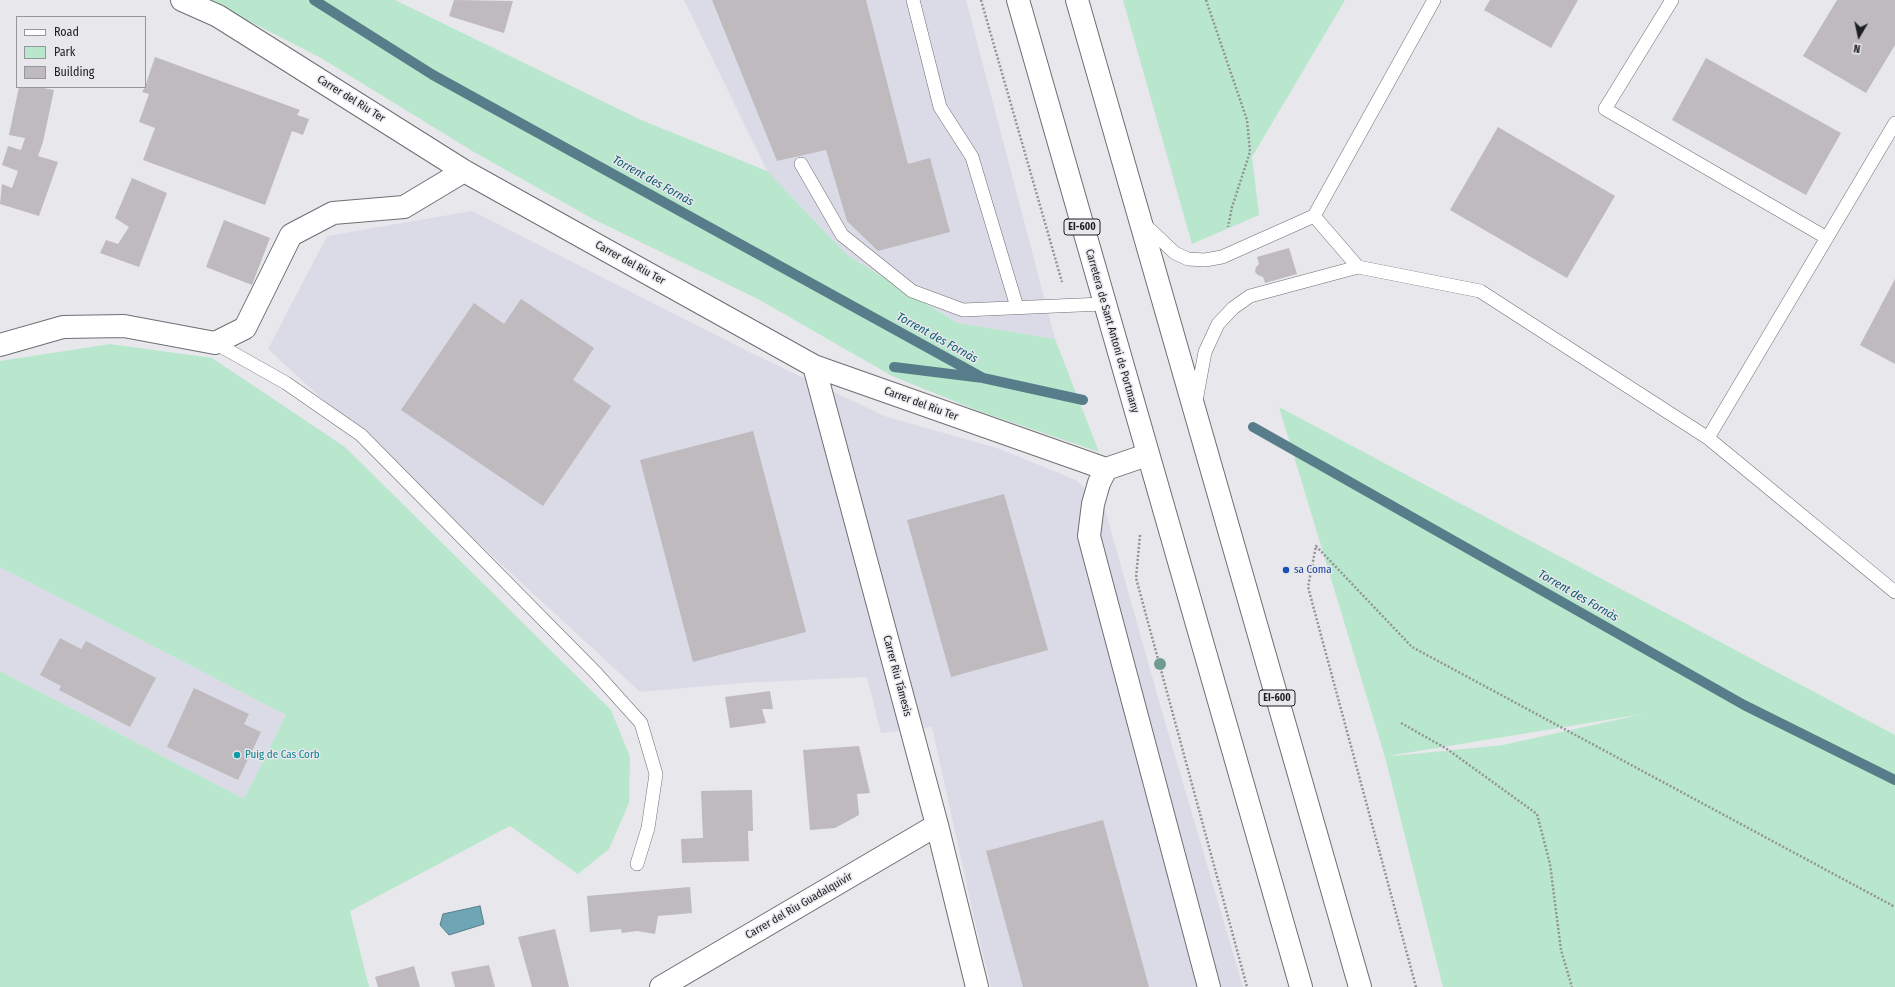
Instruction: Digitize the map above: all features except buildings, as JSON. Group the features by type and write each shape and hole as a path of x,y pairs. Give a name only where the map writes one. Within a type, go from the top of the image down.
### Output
{"street":[{"name":"Carrer del Riu Ter","path":"182,0 218,16 464,171 814,366 1106,469"},
{"name":"Carretera de Sant Antoni de Portmany","path":"1018,0 1147,455"},
{"name":"EI-600","path":"1077,0 1142,222 1360,987"},
{"path":"0,345 63,327 124,326 215,343 245,328 291,235 333,213 404,207 464,171"},
{"name":"Carrer Riu Támesis","path":"814,366 937,825 977,987"},
{"path":"1147,455 1106,469 1099,483 1093,504 1089,536 1209,987"},
{"name":"EI-600","path":"1147,455 1300,987"},
{"name":"Carrer del Riu Guadalquivir","path":"661,987 688,979 937,825"}],"lane":[{"path":"913,0 940,107 972,157 1017,307"},
{"path":"1142,222 1175,253 1188,259 1205,260 1222,257 1314,216 1434,0"},
{"path":"1672,0 1605,109 1827,238"},
{"path":"1708,438 1895,123"},
{"path":"801,164 842,235 912,291 963,310 1103,304"},
{"path":"1314,216 1358,267"},
{"path":"1195,408 1205,352 1218,324 1233,308 1250,296 1358,267 1480,291 1708,438 1895,592"},
{"path":"215,343 286,383 361,435 596,673 641,724 656,774 648,828 637,864"}],"path":[{"path":"981,0 1069,305"},
{"path":"1206,0 1247,120 1250,152 1232,207 1222,257"},
{"path":"1140,532 1136,578 1171,714 1247,987"},
{"path":"1416,987 1308,586 1316,546 1412,647 1895,907"},
{"path":"1401,723 1447,749 1537,814 1550,864 1561,950 1572,987"}],"shaded area":[{"path":"684,0 966,0 1055,339 959,323 847,255 767,171"},
{"path":"472,211 753,354 887,417 997,448 1076,480 1104,506 1163,715 1243,987 991,987 974,918 932,727 881,733 867,677 741,683 640,692 268,349 327,236"},
{"path":"0,567 286,715 244,799 0,671"}],"green space":[{"path":"208,0 395,0 641,120 767,171 847,255 958,323 1055,339 1099,452 979,411 892,376 758,299 593,219 474,152 321,58"},
{"path":"1123,0 1345,0 1252,157 1259,215 1192,244"},
{"path":"110,344 212,358 345,447 611,710 630,757 629,803 609,849 578,874 510,826 350,911 369,987 0,987 0,671 244,799 286,715 0,567 0,361"},
{"path":"1279,407 1895,735 1895,987 1443,987 1385,757","holes":["1643,714 1503,745 1393,756"]}],"water":[{"path":"480,906 484,924 449,935 440,925 443,914"}],"waterway":[{"name":"Torrent des Fornàs","path":"314,0 433,75 983,378"},
{"name":"Torrent des Fornàs","path":"894,367 983,378 1083,400"},
{"name":"Torrent des Fornàs","path":"1253,427 1744,705 1895,780"}],"place":[{"name":"sa Coma","path":"1286,570"},
{"name":"Puig de Cas Corb","path":"237,755"}]}
